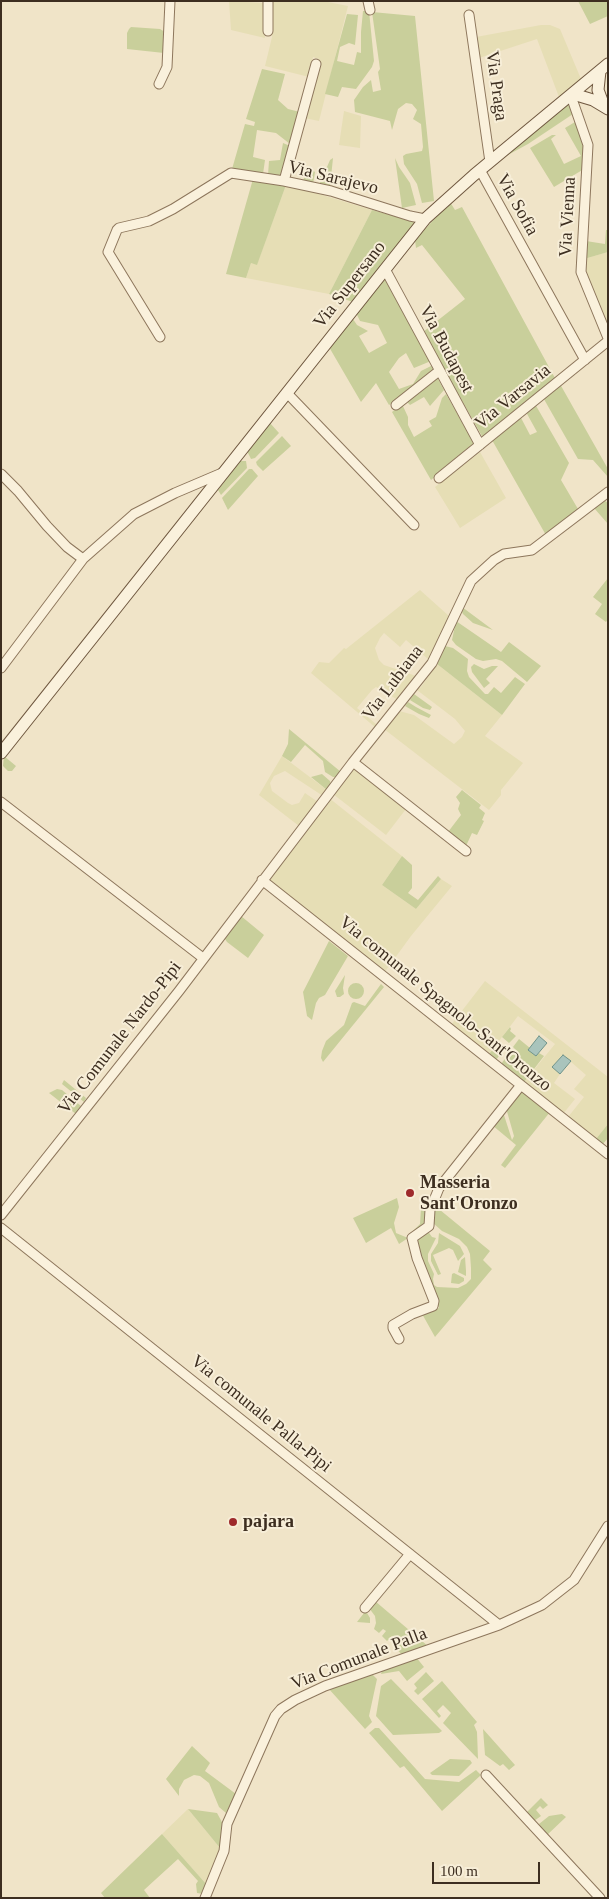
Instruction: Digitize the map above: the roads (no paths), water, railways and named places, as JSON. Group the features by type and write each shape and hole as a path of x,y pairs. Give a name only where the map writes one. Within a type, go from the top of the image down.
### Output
{"street":[{"path":"159,84 167,67 170,1"},
{"path":"268,1 268,31"},
{"name":"Via Praga","path":"469,15 490,162"},
{"path":"284,181 316,64"},
{"path":"604,68 598,90 606,108"},
{"name":"Via Supersano","path":"1,753 425,219 480,170 604,68"},
{"path":"572,95 593,100 606,108"},
{"name":"Via Vienna","path":"572,95 588,146 581,272 608,340"},
{"name":"Via Sofia","path":"480,170 585,360"},
{"name":"Via Sarajevo","path":"160,337 108,252 120,228 155,218 231,173 284,181 331,191 425,219"},
{"name":"Via Budapest","path":"385,269 480,445"},
{"name":"Via Varsavia","path":"439,478 608,340"},
{"path":"396,405 439,371"},
{"path":"287,393 414,525"},
{"path":"1,668 83,559 134,514 175,493 222,473"},
{"path":"1,474 18,490 67,547 83,559"},
{"name":"Via Lubiana","path":"262,880 432,663 470,581 494,560 504,554 532,550 608,492"},
{"path":"353,762 466,851"},
{"path":"1,802 203,958"},
{"name":"Via Comunale Nardo-Pipi","path":"1,1215 178,991 262,880"},
{"name":"Via comunale Spagnolo-Sant'Oronzo","path":"262,880 608,1154"},
{"path":"399,1339 393,1325 412,1314 433,1306 434,1301 414,1251 412,1238 429,1226 430,1210 439,1188 521,1086"},
{"name":"Via comunale Palla-Pipi","path":"1,1228 499,1625"},
{"name":"Via Comunale Palla","path":"205,1898 224,1851 227,1824 275,1716 281,1709 294,1700 325,1686 499,1625 542,1605 574,1580 608,1526"},
{"path":"365,1608 410,1554"},
{"path":"486,1775 600,1898"}],"water":[{"path":"539,1036 547,1043 536,1056 528,1050"},
{"path":"563,1055 571,1061 560,1074 552,1067"}],"place":[{"name":"Masseria Sant'Oronzo","path":"410,1193"},
{"name":"pajara","path":"233,1522"}]}
